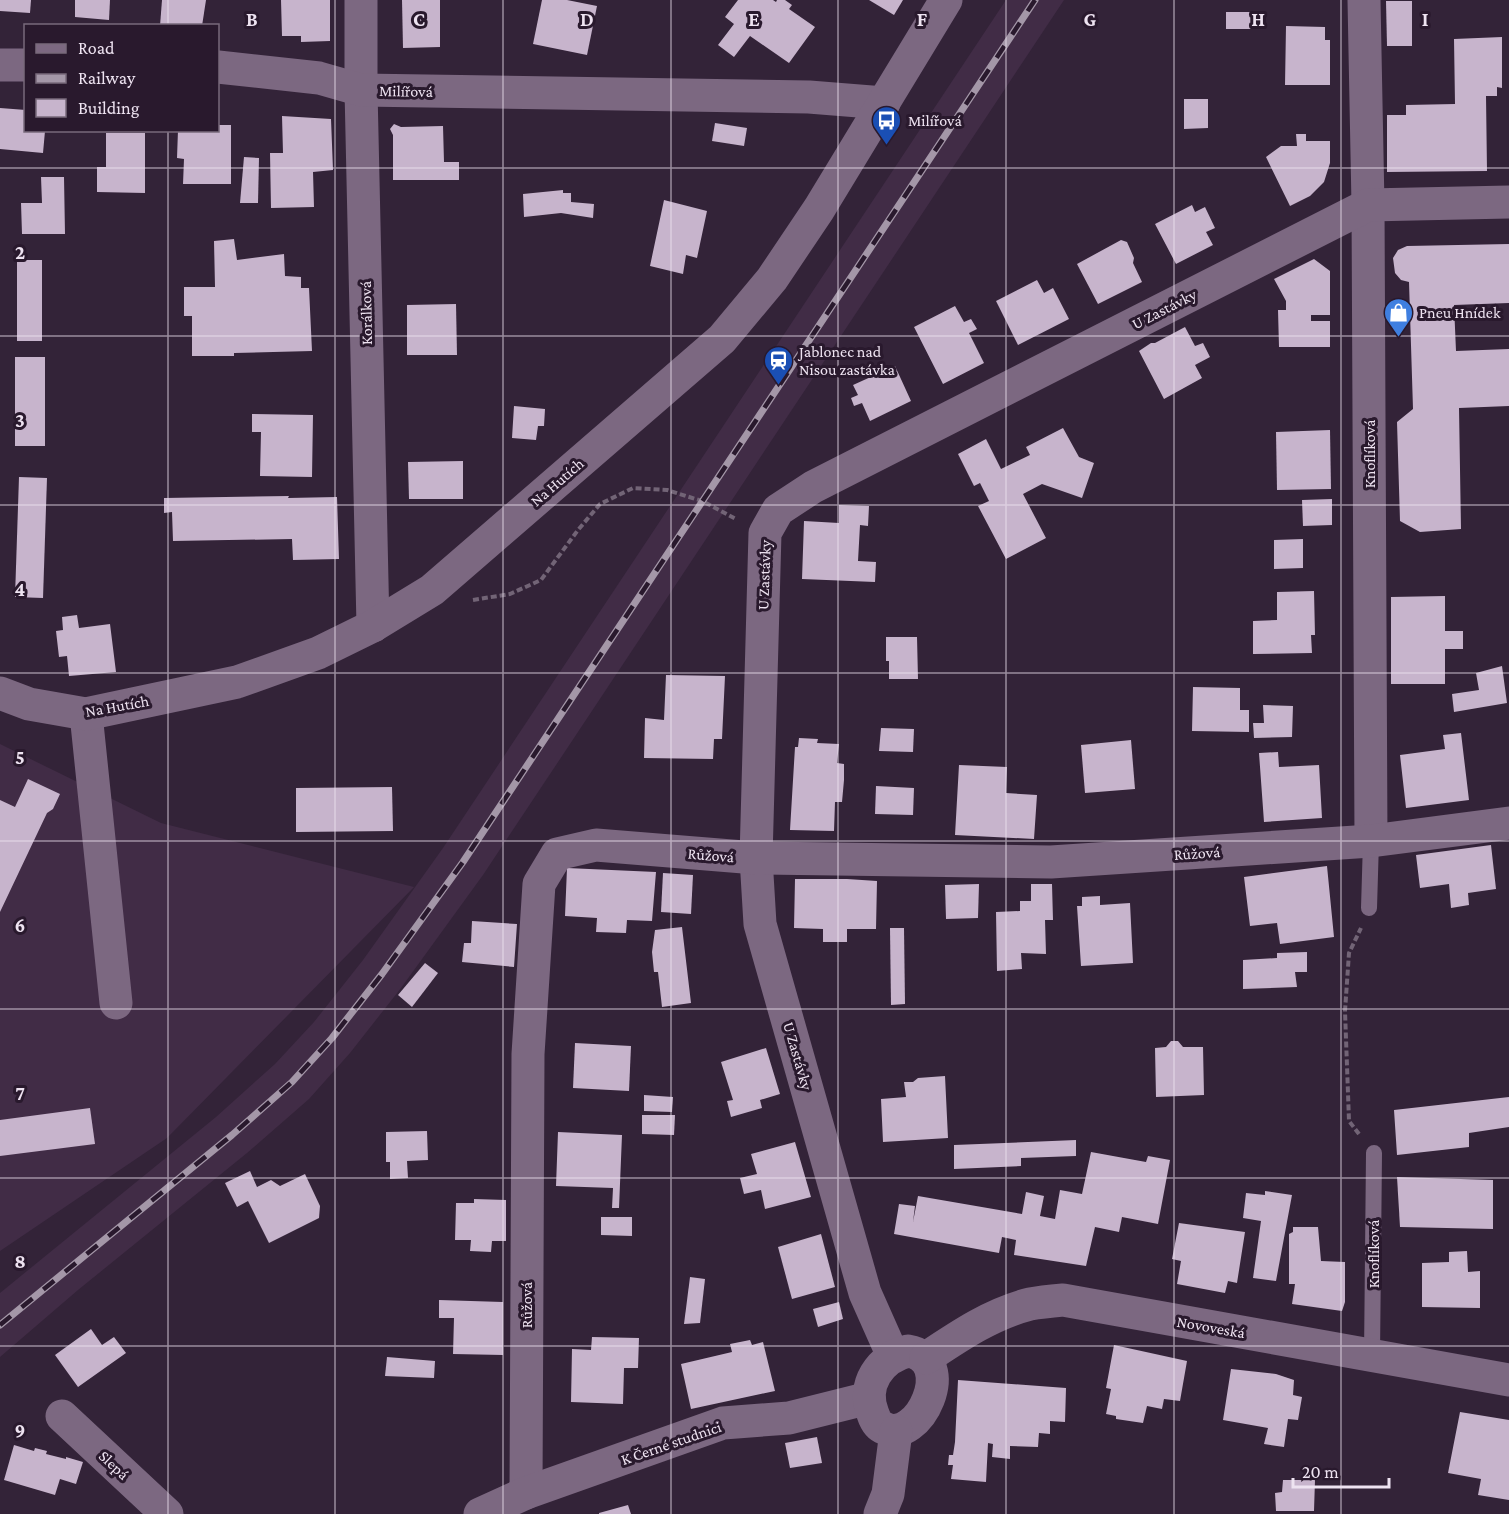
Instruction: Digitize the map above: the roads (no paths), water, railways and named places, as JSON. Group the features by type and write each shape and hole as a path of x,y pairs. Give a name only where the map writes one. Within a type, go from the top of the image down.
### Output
{"street":[{"name":"Korálková","path":"361,0 373,626"},
{"name":"Na Hutích","path":"0,693 29,704 86,714 237,682 318,653 373,626 432,590 722,339 772,279 819,209 946,0"},
{"name":"Knoflíková","path":"1364,0 1368,206 1371,842"},
{"path":"0,65 24,65"},
{"name":"Milířová","path":"219,67 319,78 361,90 797,96 884,104"},
{"name":"U Zastávky","path":"893,1356 865,1293 760,924 756,858 765,534 778,510 813,487 1368,206 1509,202"},
{"path":"86,714 116,1003"},
{"name":"Růžová","path":"526,1493 528,1054 539,884 557,854 596,845 756,858 1051,862 1371,842 1509,823"},
{"name":"Novoveská","path":"926,1358 969,1329 1001,1313 1032,1304 1063,1300 1509,1380"},
{"path":"908,1351 918,1352 926,1358 932,1380 928,1401 916,1419 904,1428 896,1431 885,1429 878,1424 870,1407 870,1388 877,1370 893,1356 908,1351"},
{"name":"K Černé studnici","path":"480,1514 526,1493 723,1424 789,1418 869,1398"},
{"name":"Slepá","path":"62,1416 167,1514"},
{"path":"880,1514 888,1494 896,1431"}],"lane":[{"name":"Knoflíková","path":"1369,908 1371,842"},
{"name":"Knoflíková","path":"1372,1356 1374,1153"}],"railway":[{"path":"0,1325 232,1135 292,1082 332,1038 382,974 463,862 1035,0"}],"place":[{"name":"Milířová","path":"887,146"},
{"name":"Pneu Hnídek","path":"1398,338"},
{"name":"Jablonec nad Nisou zastávka","path":"778,386"}]}
